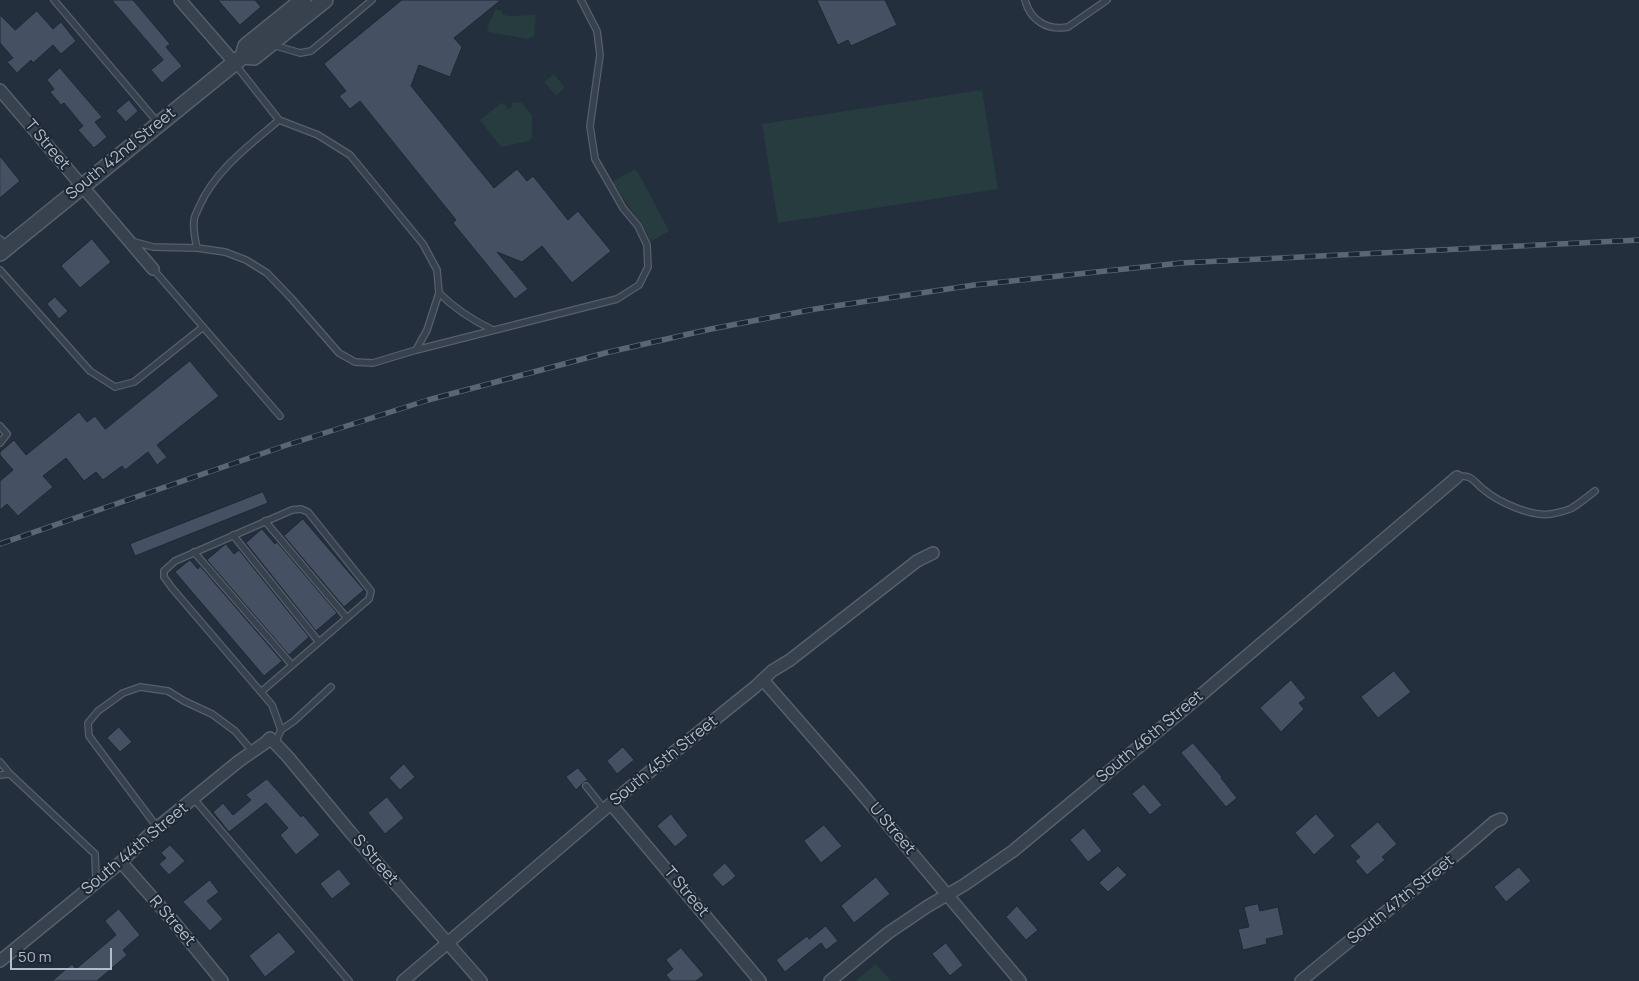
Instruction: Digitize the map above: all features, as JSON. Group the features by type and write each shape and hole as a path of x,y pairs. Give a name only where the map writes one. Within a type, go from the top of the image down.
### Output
{"street":[{"path":"180,0 238,59"},
{"name":"South 42nd Street","path":"2,246 159,124 238,59 246,46 307,3 325,0"},
{"name":"South 42nd Street","path":"238,59 254,57 270,44 307,3"},
{"name":"T Street","path":"0,90 153,269"},
{"name":"South 46th Street","path":"830,981 888,933 928,906 964,886 1013,851 1457,478"},
{"name":"South 45th Street","path":"403,981 571,837 772,671 790,660 917,561 933,552"},
{"name":"U Street","path":"762,680 852,782 1020,981"},
{"name":"South 44th Street","path":"0,961 121,862 158,828 239,761 265,743 272,741"},
{"name":"S Street","path":"272,741 481,981"},
{"name":"T Street","path":"608,807 760,981"},
{"name":"South 47th Street","path":"1301,981 1500,818"},
{"name":"R Street","path":"121,862 222,981"}],"lane":[{"path":"54,0 159,124"},
{"path":"270,44 300,53 311,51 372,0"},
{"path":"129,241 154,247 197,248 226,252 246,260 267,273 292,298 339,353 355,362 373,363 416,350 617,299 639,285 648,267 646,245 638,226 623,208 595,159 590,126 600,55 597,31 582,0"},
{"path":"1025,0 1035,19 1049,27 1060,29 1068,27 1108,0"},
{"path":"238,59 279,120 318,135 350,155 423,244 437,270 439,293 427,330 416,350"},
{"path":"197,248 193,234 194,219 201,201 215,179 230,163 279,120"},
{"path":"153,269 280,416"},
{"path":"0,270 90,371 115,387 134,382 202,326"},
{"path":"439,293 453,307 473,321 493,330"},
{"path":"0,426 7,434 0,443"},
{"path":"1457,478 1470,477 1493,497 1537,514 1550,514 1571,508 1595,491"},
{"path":"261,692 369,599 370,591 308,512 301,509 292,510 175,560 164,571 164,576 172,588 272,706 281,730"},
{"path":"265,521 347,618"},
{"path":"232,535 319,642"},
{"path":"194,552 292,665"},
{"path":"158,828 89,736 88,723 98,711 123,694 140,687 168,691 212,714 235,731 252,752"},
{"path":"272,741 281,730 294,721 331,687"},
{"path":"0,762 10,774 95,854 96,882"},
{"path":"0,775 10,774"},
{"path":"586,786 608,807"},
{"path":"194,799 349,981"}],"green space":[{"path":"496,9 508,16 536,15 534,36 527,39 489,32 487,27"},
{"path":"554,74 565,88 556,96 544,82"},
{"path":"982,90 998,189 778,223 762,124"},
{"path":"521,102 532,115 532,138 528,141 501,147 480,120 500,104 504,103 508,109 513,106 511,103"},
{"path":"635,169 669,231 650,242 647,233 612,182"},
{"path":"876,964 891,981 855,981"}],"building":[{"path":"112,0 133,0 170,44 166,47 182,66 162,83 151,70 163,60"},
{"path":"218,0 255,0 261,7 240,25"},
{"path":"402,0 501,0 454,38 462,47 450,77 419,65 411,86 494,188 517,169 527,181 533,176 568,220 578,211 611,251 572,283 542,246 522,262 497,252 528,289 515,299 453,223 456,220 360,101 350,109 339,96 346,91 324,64"},
{"path":"817,0 885,0 897,25 851,46 848,40 838,45"},
{"path":"37,11 53,29 61,22 76,41 61,54 53,45 33,63 31,60 17,73 7,62 13,58 0,43 0,15 15,30"},
{"path":"60,68 102,117 95,122 107,137 94,148 78,130 83,126 64,103 61,105 50,92 54,89 47,80"},
{"path":"129,100 138,111 126,122 116,111"},
{"path":"0,156 20,181 0,198"},
{"path":"92,239 111,262 80,288 61,266"},
{"path":"55,297 68,311 59,319 47,304"},
{"path":"190,361 219,396 157,445 167,457 157,465 148,452 125,470 122,466 103,480 96,472 84,481 66,458 43,476 53,487 18,516 7,504 0,510 0,481 13,470 0,455 0,452 14,440 26,455 79,412 87,422 95,416 105,429"},
{"path":"263,492 268,503 135,556 130,544"},
{"path":"303,519 364,590 344,607 284,536"},
{"path":"262,529 275,544 277,542 337,613 316,631 246,543"},
{"path":"226,544 234,554 239,550 309,637 289,655 207,560"},
{"path":"190,560 198,569 200,566 282,661 264,676 175,572"},
{"path":"1394,671 1411,692 1378,718 1361,697"},
{"path":"1291,680 1306,698 1299,703 1304,709 1281,732 1260,708"},
{"path":"119,727 132,742 120,752 107,738"},
{"path":"1193,743 1237,798 1226,807 1181,753"},
{"path":"623,747 634,760 617,774 607,761"},
{"path":"404,764 415,777 400,790 389,778"},
{"path":"578,768 588,780 576,790 566,777"},
{"path":"267,779 320,835 296,855 280,835 288,828 266,803 229,832 213,812 223,803 233,815 251,800 246,795"},
{"path":"1144,784 1162,805 1150,815 1132,794"},
{"path":"387,797 404,818 385,834 368,813"},
{"path":"671,814 688,836 675,847 657,826"},
{"path":"1316,814 1335,836 1314,855 1295,833"},
{"path":"1378,822 1397,844 1382,857 1385,860 1367,875 1355,861 1360,857 1350,846"},
{"path":"824,825 842,846 821,863 804,841"},
{"path":"1084,828 1102,851 1088,862 1070,840"},
{"path":"170,845 185,861 169,875 159,864 166,858 161,853"},
{"path":"725,863 736,876 723,887 712,875"},
{"path":"1118,866 1127,875 1108,892 1099,883"},
{"path":"1519,867 1531,881 1506,902 1494,887"},
{"path":"339,869 351,884 332,899 320,884"},
{"path":"876,877 890,894 854,923 841,906"},
{"path":"210,880 219,892 207,901 223,919 210,931 183,902"},
{"path":"1258,904 1260,911 1278,907 1284,935 1266,939 1267,944 1243,950 1238,929 1249,927 1244,907"},
{"path":"1017,906 1038,930 1026,940 1006,917"},
{"path":"119,909 140,935 123,950 127,955 97,981 52,981 72,964 76,969 116,935 105,921"},
{"path":"826,926 838,941 826,950 821,943 785,972 776,960 807,936 809,939"},
{"path":"279,932 296,952 265,977 249,956"},
{"path":"946,943 963,965 950,976 932,954"},
{"path":"681,948 704,975 696,981 671,981 666,975 673,969 666,960"}],"railway":[{"path":"0,544 287,445 428,400 609,352 711,329 815,309 974,285 1181,263 1639,240"}]}
